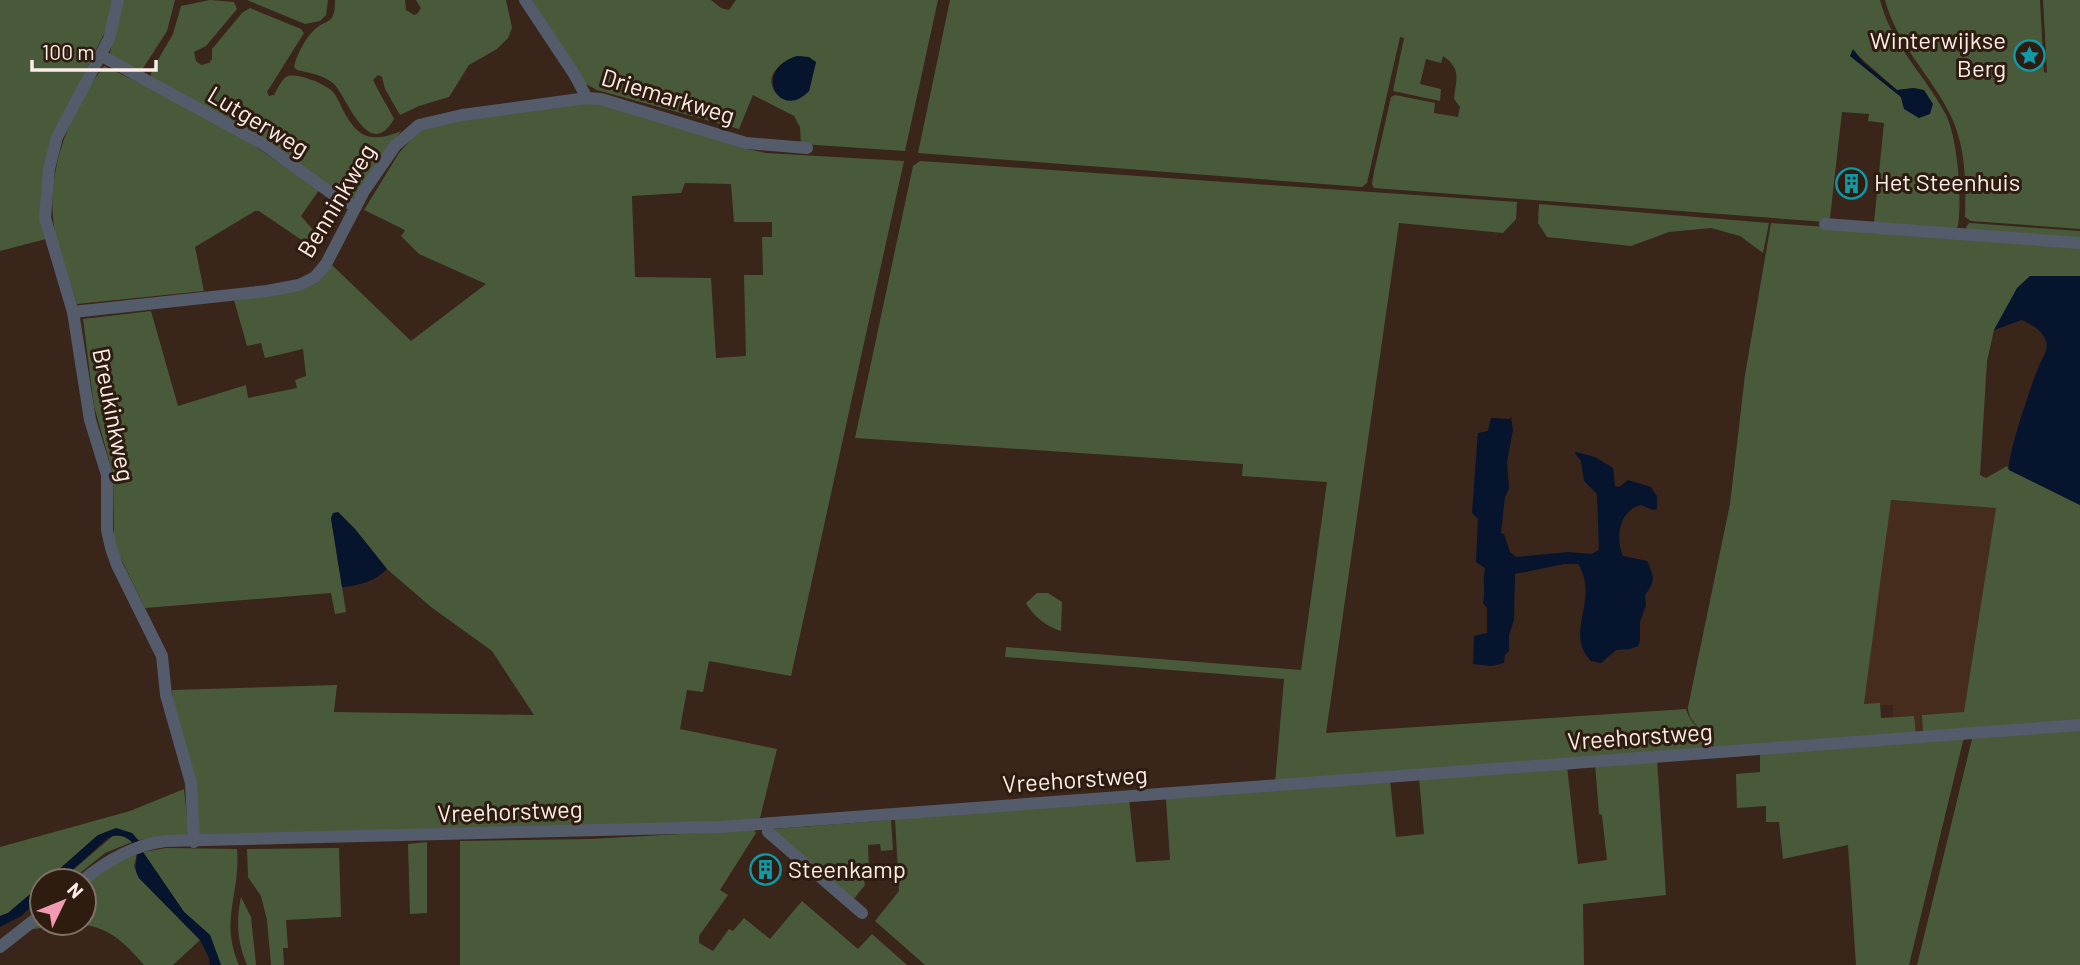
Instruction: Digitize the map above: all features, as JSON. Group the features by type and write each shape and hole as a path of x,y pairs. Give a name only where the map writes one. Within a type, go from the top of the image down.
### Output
{"street":[{"name":"Breukinkweg","path":"118,0 109,39 57,137 48,169 45,218 73,312 90,420 107,475 107,530 111,548 162,656 166,695 191,783 194,842"},
{"name":"Driemarkweg","path":"525,0 587,97 746,143 807,148"},
{"name":"Lutgerweg","path":"100,55 263,144 331,193 356,207"},
{"name":"Benninkweg","path":"73,312 267,291 299,285 315,277 326,264 356,207 395,146 419,125 462,115 587,97"},
{"path":"1825,224 2080,243"},
{"name":"Vreehorstweg","path":"98,869 111,859 138,847 165,841 720,827 2080,725"},
{"path":"768,823 768,832 862,913"},
{"path":"0,947 28,925"}],"shaded area":[{"path":"1890,500 1996,508 1964,713 1922,715 1923,734 1916,734 1914,716 1893,717 1893,705 1864,705"}],"green space":[{"path":"0,0 113,0 108,26 58,125 46,239 0,251"},
{"path":"123,0 175,0 167,31 140,73 109,57"},
{"path":"210,0 234,2 237,9 206,46 194,52 196,61 201,65 209,63 212,49 242,13 250,8 301,29 304,33 267,92 269,96 274,95 286,77 303,77 332,91 360,133 382,137 401,131 351,201 150,79 152,70 173,34 181,6"},
{"path":"247,0 328,0 326,15 320,21 305,24"},
{"path":"335,0 405,0 406,10 414,15 421,8 416,0 506,0 512,28 508,38 497,49 469,65 449,97 400,115 385,89 382,77 378,75 373,80 394,119 385,131 376,134 367,131 360,123 334,84 321,76 294,67 310,34 332,18"},
{"path":"532,0 711,0 721,8 729,10 736,0 938,0 905,151 801,144 800,127 794,116 753,95 739,129 597,90 586,84","holes":["801,56 816,62 809,91 796,99 781,98 775,92 772,76 784,62"]},
{"path":"950,0 1880,0 1892,31 1945,113 1953,137 1958,168 1959,214 1958,226 1954,231 1874,222 1884,123 1868,121 1869,114 1842,112 1830,218 1826,222 1374,188 1374,172 1391,97 1395,95 1435,103 1434,113 1458,117 1460,107 1454,99 1455,70 1443,56 1441,63 1426,59 1420,84 1441,89 1440,101 1393,91 1404,38 1400,37 1367,183 1362,187 918,153","holes":["1855,53 1897,90 1914,88 1910,113 1903,106 1901,97 1850,56"]},
{"path":"1885,0 2040,0 2044,72 2047,73 2043,0 2080,0 2080,229 1971,221 1965,217 1964,166 1956,128 1943,101 1906,46"},
{"path":"104,66 246,140 319,190 301,216 313,230 306,243 259,211 255,211 195,247 204,291 77,304 54,227 54,184 57,162 71,121"},
{"path":"586,103 602,104 766,153 904,161 791,676 709,661 703,692 687,690 680,729 777,749 760,818 747,821 198,836 172,690 337,685 334,712 534,715 492,651 431,607 387,569 338,512 331,518 346,612 335,614 331,593 145,608 117,550 114,535 113,474 94,406 83,319 151,311 178,406 246,385 248,398 297,388 295,380 306,376 303,349 265,358 261,343 247,346 234,300 319,281 332,265 411,341 486,284 419,254 401,236 405,231 403,229 364,210 399,153 423,126","holes":["685,183 731,184 734,222 772,222 772,237 762,237 763,275 744,275 746,356 716,358 711,278 635,277 632,196 681,193"]},
{"path":"920,161 1517,202 1516,219 1503,233 1399,223 1326,733 1686,709 1692,722 1708,739 1713,749 1275,783 1284,679 1005,657 1006,647 1301,670 1327,482 1242,476 1243,464 855,438 913,166"},
{"path":"1539,204 1769,223 1763,253 1740,236 1711,228 1669,232 1631,246 1547,237 1538,223"},
{"path":"1771,223 2080,245 2080,276 2030,276 1994,330 1987,361 1980,475 1986,478 2007,466 2009,470 2080,505 2080,722 1923,734 1922,715 1964,712 1996,508 1891,500 1864,704 1880,703 1881,718 1914,716 1916,734 1715,749 1709,738 1695,724 1688,707 1730,504 1745,375"},
{"path":"1969,223 2080,231 2080,240 1967,229"},
{"path":"1037,593 1048,593 1062,602 1061,631 1041,620 1029,608 1026,603"},
{"path":"2080,728 2080,965 1917,965 1972,739"},
{"path":"1964,737 1909,965 1856,965 1848,845 1783,859 1779,822 1766,822 1766,806 1737,808 1736,774 1760,772 1760,752"},
{"path":"1657,759 1666,895 1583,904 1584,965 925,965 875,921 899,891 895,818 1129,799 1136,862 1170,860 1166,799 1390,780 1396,837 1424,834 1419,778 1567,766 1578,864 1607,860 1602,815 1599,814 1595,764"},
{"path":"184,789 189,836 138,840 132,833 98,835 62,867 28,867 28,896 8,913 0,916 0,847 130,811"},
{"path":"891,820 893,850 881,851 880,844 868,845 869,870 863,876 865,885 853,900 776,836 774,829"},
{"path":"754,830 756,833 720,890 728,895 699,936 699,943 713,951 729,929 733,931 744,918 770,939 802,901 858,949 872,934 907,965 460,965 460,841 590,839"},
{"path":"114,835 125,837 132,842 105,853 88,867 76,867"},
{"path":"427,842 427,913 410,914 408,844"},
{"path":"166,848 237,849 231,934 239,965 221,965 210,935 184,912 143,852"},
{"path":"339,848 341,917 286,920 288,948 283,948 284,965 271,965 267,920 261,896 248,877 247,849"},
{"path":"137,854 134,866 139,878 200,940 173,965 144,965 117,938 98,928 98,871 115,858"},
{"path":"241,897 251,917 256,965 247,965 239,940 238,915"}],"water":[{"path":"1853,49 1864,63 1897,90 1924,90 1933,104 1930,114 1919,118 1904,109 1901,97 1850,56"},
{"path":"797,56 809,57 816,62 809,91 798,99 788,101 780,97 773,81 775,72 783,63"},
{"path":"2030,276 2080,276 2080,505 2009,470 2011,451 2020,420 2047,345 2039,331 2022,320 1994,330 2017,288"},
{"path":"1511,416 1513,430 1507,462 1509,489 1505,497 1501,533 1504,534 1510,552 1516,557 1569,552 1591,554 1599,550 1597,494 1584,481 1581,461 1576,452 1595,457 1613,468 1615,486 1619,487 1628,480 1651,487 1657,496 1657,509 1641,505 1634,508 1624,519 1619,533 1623,556 1647,561 1653,575 1651,586 1645,595 1640,641 1638,646 1630,649 1616,650 1601,663 1591,661 1580,639 1585,580 1578,564 1564,564 1515,574 1514,620 1509,635 1509,651 1505,655 1504,663 1492,666 1473,664 1474,636 1487,633 1487,608 1483,603 1485,568 1476,562 1478,519 1472,513 1478,433 1488,431 1491,418 1510,419"},
{"path":"338,512 387,569 378,577 342,587 331,518 333,513"},
{"path":"116,828 132,833 184,912 210,935 221,965 210,965 200,940 139,878 136,871 136,850 125,837 108,838 76,867 62,867 98,835"},
{"path":"28,896 28,910 0,927 0,916 8,913"}],"place":[{"name":"Winterwijkse Berg","path":"2029,55"},
{"name":"Het Steenhuis","path":"1851,183"},
{"name":"Steenkamp","path":"765,870"}]}
